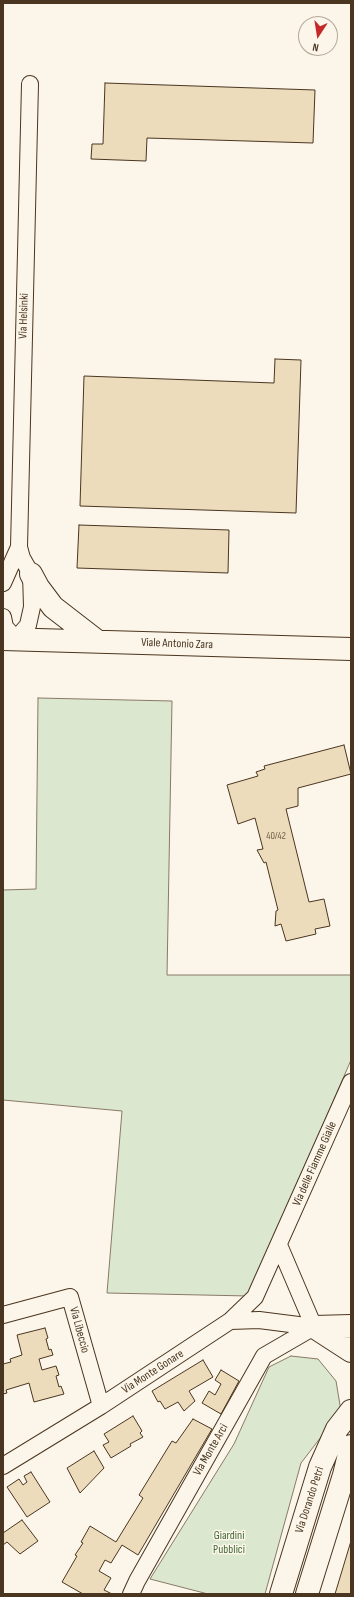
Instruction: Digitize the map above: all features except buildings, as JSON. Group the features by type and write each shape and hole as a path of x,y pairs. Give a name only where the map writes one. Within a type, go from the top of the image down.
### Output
{"street":[{"name":"Via Helsinki","path":"10,639 28,625 32,607 31,574 22,558 19,547 30,84"},
{"name":"Via Helsinki","path":"3,583 19,547"},
{"path":"31,574 52,607 97,641"},
{"path":"3,617 10,639"},
{"name":"Viale Antonio Zara","path":"10,639 351,649"},
{"name":"Via delle Fiamme Gialle","path":"230,1321 255,1297 351,1082"},
{"path":"279,1245 314,1327 351,1351"},
{"name":"Via Libeccio","path":"3,1315 70,1297 101,1406"},
{"path":"230,1321 258,1320 351,1332"},
{"name":"Via Monte Gonare","path":"3,1466 101,1406 230,1321"},
{"path":"314,1327 351,1326"},
{"path":"314,1327 351,1341"},
{"name":"Via Monte Arci","path":"131,1594 264,1356 314,1327"},
{"name":"Via Dorando Petri","path":"281,1594 320,1467 337,1429 351,1411"},
{"name":"Via Dorando Petri","path":"307,1594 347,1470 351,1446"}],"green space":[{"path":"38,698 172,701 167,975 351,975 351,1060 249,1296 107,1293 122,1111 3,1100 3,890 36,889"},
{"name":"Giardini Pubblici","path":"291,1356 318,1359 336,1381 341,1411 301,1463 265,1594 208,1594 150,1579 234,1444 269,1367"}]}
